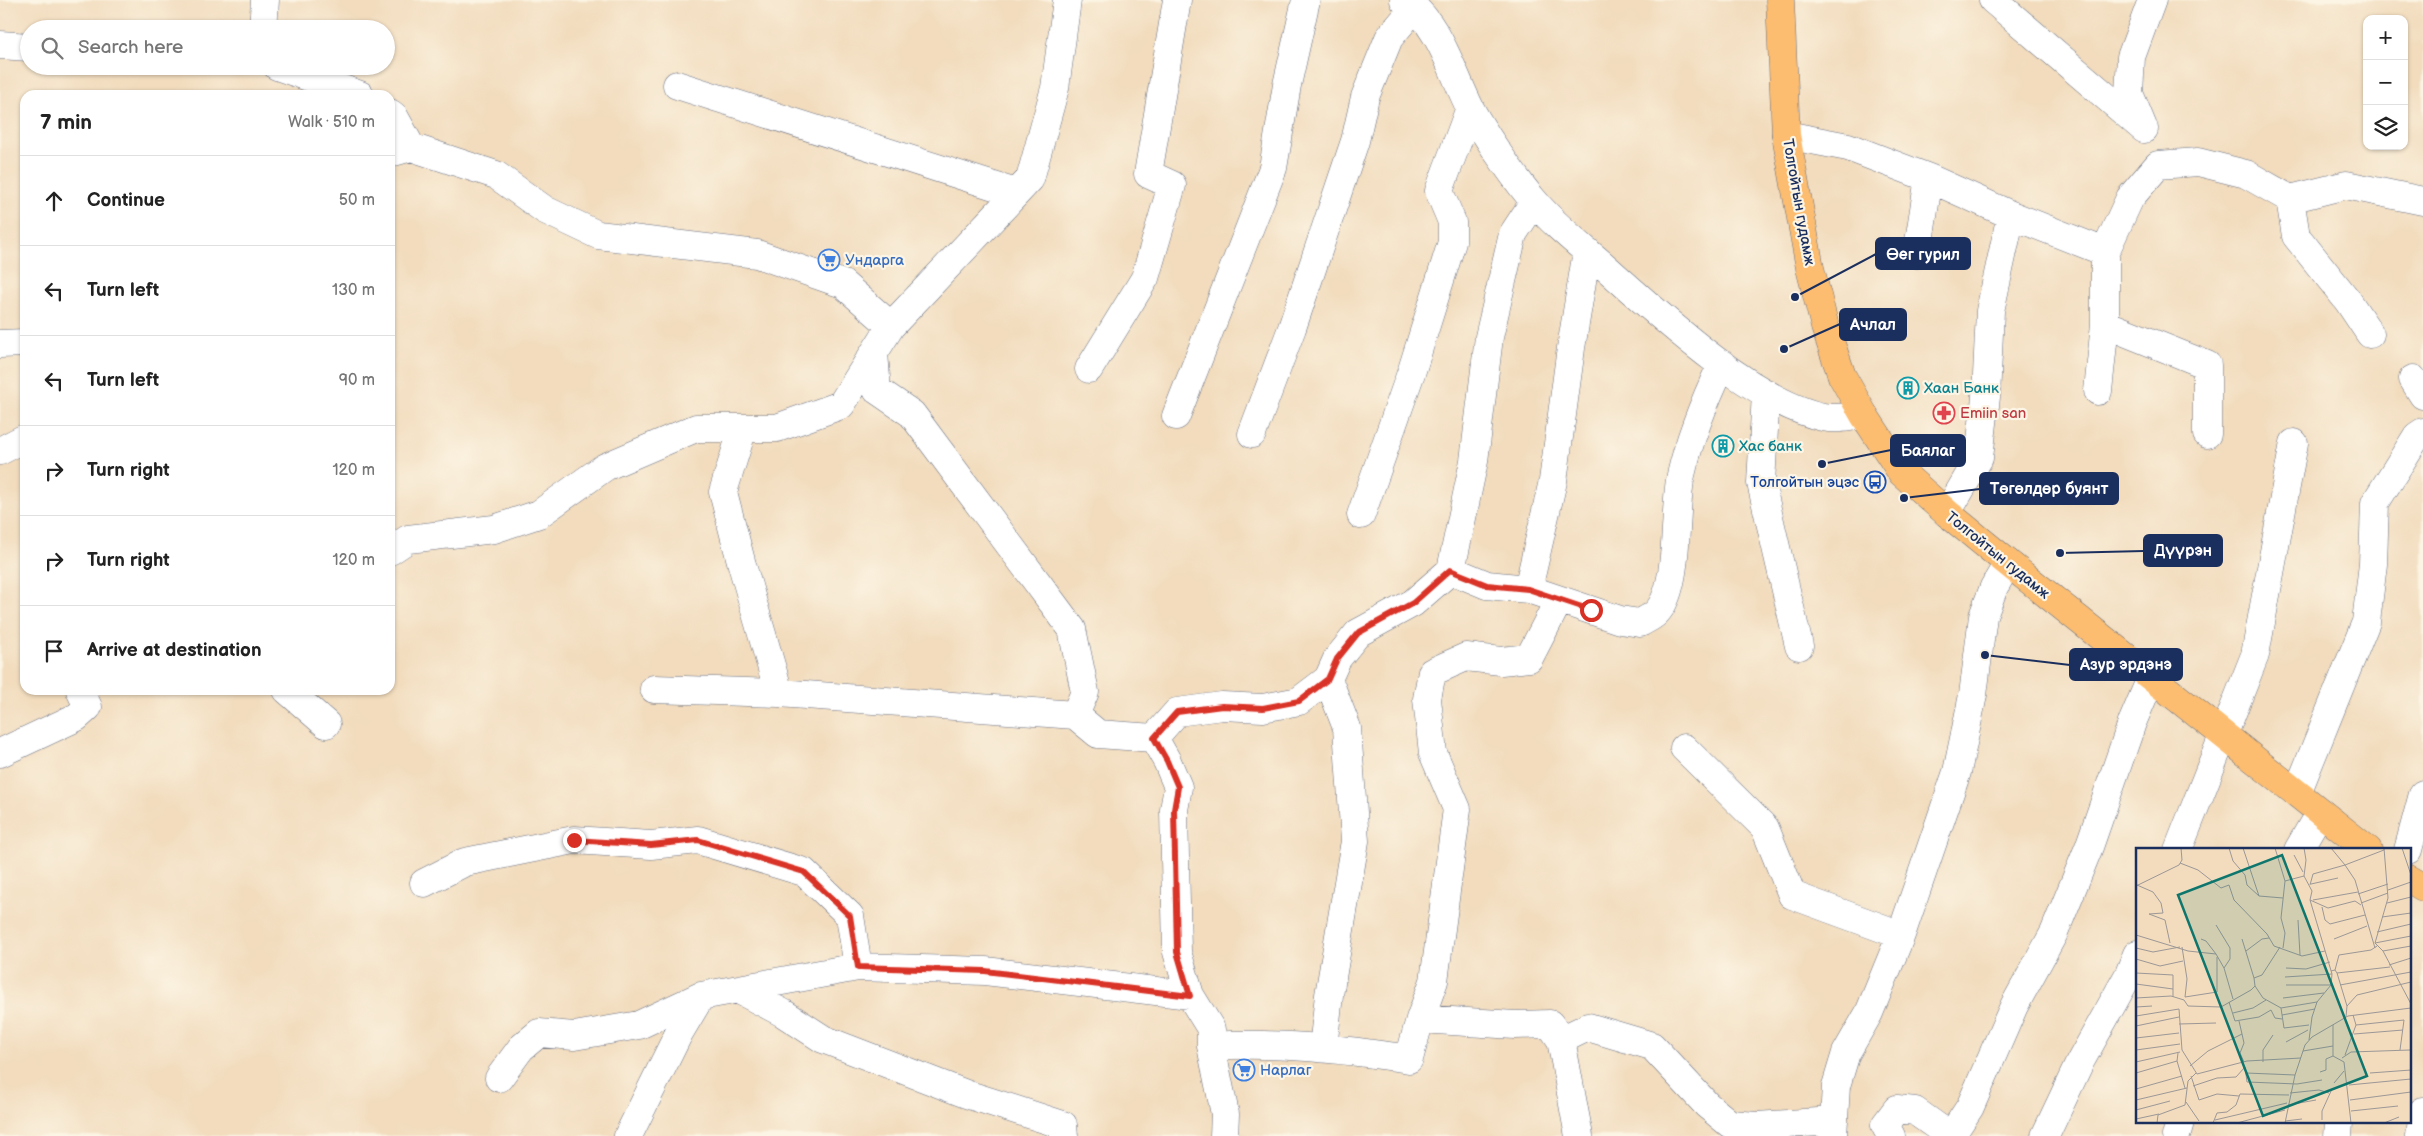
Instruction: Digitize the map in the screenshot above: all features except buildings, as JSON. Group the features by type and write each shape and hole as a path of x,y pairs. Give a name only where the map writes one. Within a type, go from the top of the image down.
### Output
{"main road":[{"name":"Толгойтын гудамж","path":"1780,0 1786,135 1810,268 1825,328 1842,376 1864,415 1902,473 2008,563 2151,678 2224,733 2365,848"},
{"path":"2410,880 2423,887"}],"street":[{"path":"264,20 265,0"},
{"path":"395,548 408,539 494,529 539,514 605,467 696,428 777,428 841,405 891,326 1030,179 1056,88 1067,0"},
{"path":"1089,368 1145,278 1172,185 1148,174 1176,0"},
{"path":"1176,416 1273,168 1287,85 1306,0"},
{"path":"1994,0 2144,129"},
{"path":"2152,0 2131,57 2130,93 2158,165"},
{"path":"1252,434 1292,328 1355,141 1366,97 1389,38 1410,3 1446,53 1470,108 1498,153 1534,202 1587,251 1652,309 1722,364 1766,393 1821,416 1838,419 1864,415"},
{"path":"0,46 20,47"},
{"path":"303,75 346,90"},
{"path":"677,85 1016,193"},
{"path":"1361,515 1412,370 1452,242 1452,222 1440,191 1470,108"},
{"path":"395,122 400,150 496,175 545,210 598,235 757,254 842,284 891,326"},
{"path":"1786,135 1848,147 1929,178 2010,215 2105,252"},
{"path":"2098,391 2105,324 2105,252 2130,198 2158,165 2198,162 2246,174 2290,199 2346,185 2423,201"},
{"path":"1918,254 1929,178"},
{"path":"2290,199 2296,236 2348,301 2370,334"},
{"path":"1154,738 1177,712 1222,706 1263,708 1299,701 1328,679 1337,659 1358,633 1413,603 1450,570 1474,461 1492,327 1513,234 1534,202"},
{"path":"1947,513 1979,458 1986,397 1990,311 2010,215"},
{"path":"1528,589 1553,481 1571,348 1587,251"},
{"path":"2105,324 2207,365 2207,434"},
{"path":"0,344 20,343"},
{"path":"874,353 876,390 912,414 1072,629 1085,692 1075,716"},
{"path":"1450,570 1487,585 1528,589 1620,620 1640,623 1656,612 1667,595 1674,552 1680,477 1704,400 1722,364"},
{"path":"1766,393 1761,483 1799,646"},
{"path":"743,428 723,492 779,693"},
{"path":"2297,793 2366,622 2373,564 2375,503 2417,436 2423,432"},
{"path":"0,451 20,441"},
{"path":"2179,848 2255,655 2294,443"},
{"path":"1561,1040 1588,1027 1652,1046 1708,1105 1730,1124 1834,1128 1836,1086 1846,1053 1869,1013 1901,934 1957,772 1973,695 1983,616 1994,587 2008,563"},
{"path":"1211,1046 1245,1044 1323,1048 1409,1060 1420,1019 1434,981 1457,809 1433,752 1427,699 1432,672 1466,657 1501,661 1530,658 1559,600"},
{"path":"1891,1136 1885,1125 1897,1109 1915,1111 1950,1136 1970,1107 2014,1006 2054,933 2089,846 2132,723 2151,678"},
{"path":"1323,1048 1329,995 1355,841 1347,728 1328,679"},
{"path":"654,689 779,693 1075,716 1098,734 1154,738"},
{"path":"0,753 77,717 88,706 82,695"},
{"path":"292,695 326,724"},
{"path":"1154,738 1167,761 1178,787 1174,810 1177,952 1190,996 1211,1029 1211,1046 1225,1114 1224,1136"},
{"path":"1684,748 1765,828 1792,895 1901,934"},
{"path":"2409,848 2423,794"},
{"path":"2299,848 2320,812"},
{"path":"424,883 465,862 574,840 651,845 698,840 804,872 850,916 858,967"},
{"path":"2045,1136 2080,1062 2129,974 2136,956"},
{"path":"499,1078 521,1048 539,1034 574,1036 639,1025 701,996 858,967 985,971 1190,996"},
{"path":"740,990 783,1013 823,1038 966,1094 1063,1124 1064,1136"},
{"path":"628,1136 679,1033 701,996"},
{"path":"1420,1019 1515,1025 1550,1024 1561,1040 1579,1136"},
{"path":"2420,1136 2423,1111"}],"place":[{"name":"Ундарга","path":"829,260"},
{"name":"Өег гурил","path":"1795,297"},
{"name":"Ачлал","path":"1784,349"},
{"name":"Хаан Банк","path":"1908,388"},
{"name":"Emiin san","path":"1944,413"},
{"name":"Хас банк","path":"1723,446"},
{"name":"Баялаг","path":"1822,464"},
{"name":"Толгойтын эцэс","path":"1875,482"},
{"name":"Төгөлдөр буянт","path":"1904,498"},
{"name":"Дүүрэн","path":"2060,553"},
{"name":"Азур эрдэнэ","path":"1985,655"},
{"name":"Нарлаг","path":"1244,1070"}],"route":[{"path":"574,840 651,845 698,840 804,872 850,916 858,967 985,971 1190,996 1177,952 1174,810 1178,787 1167,761 1154,738 1177,712 1222,706 1263,708 1299,701 1328,679 1337,659 1358,633 1413,603 1450,570 1487,585 1528,589 1591,610"}]}
